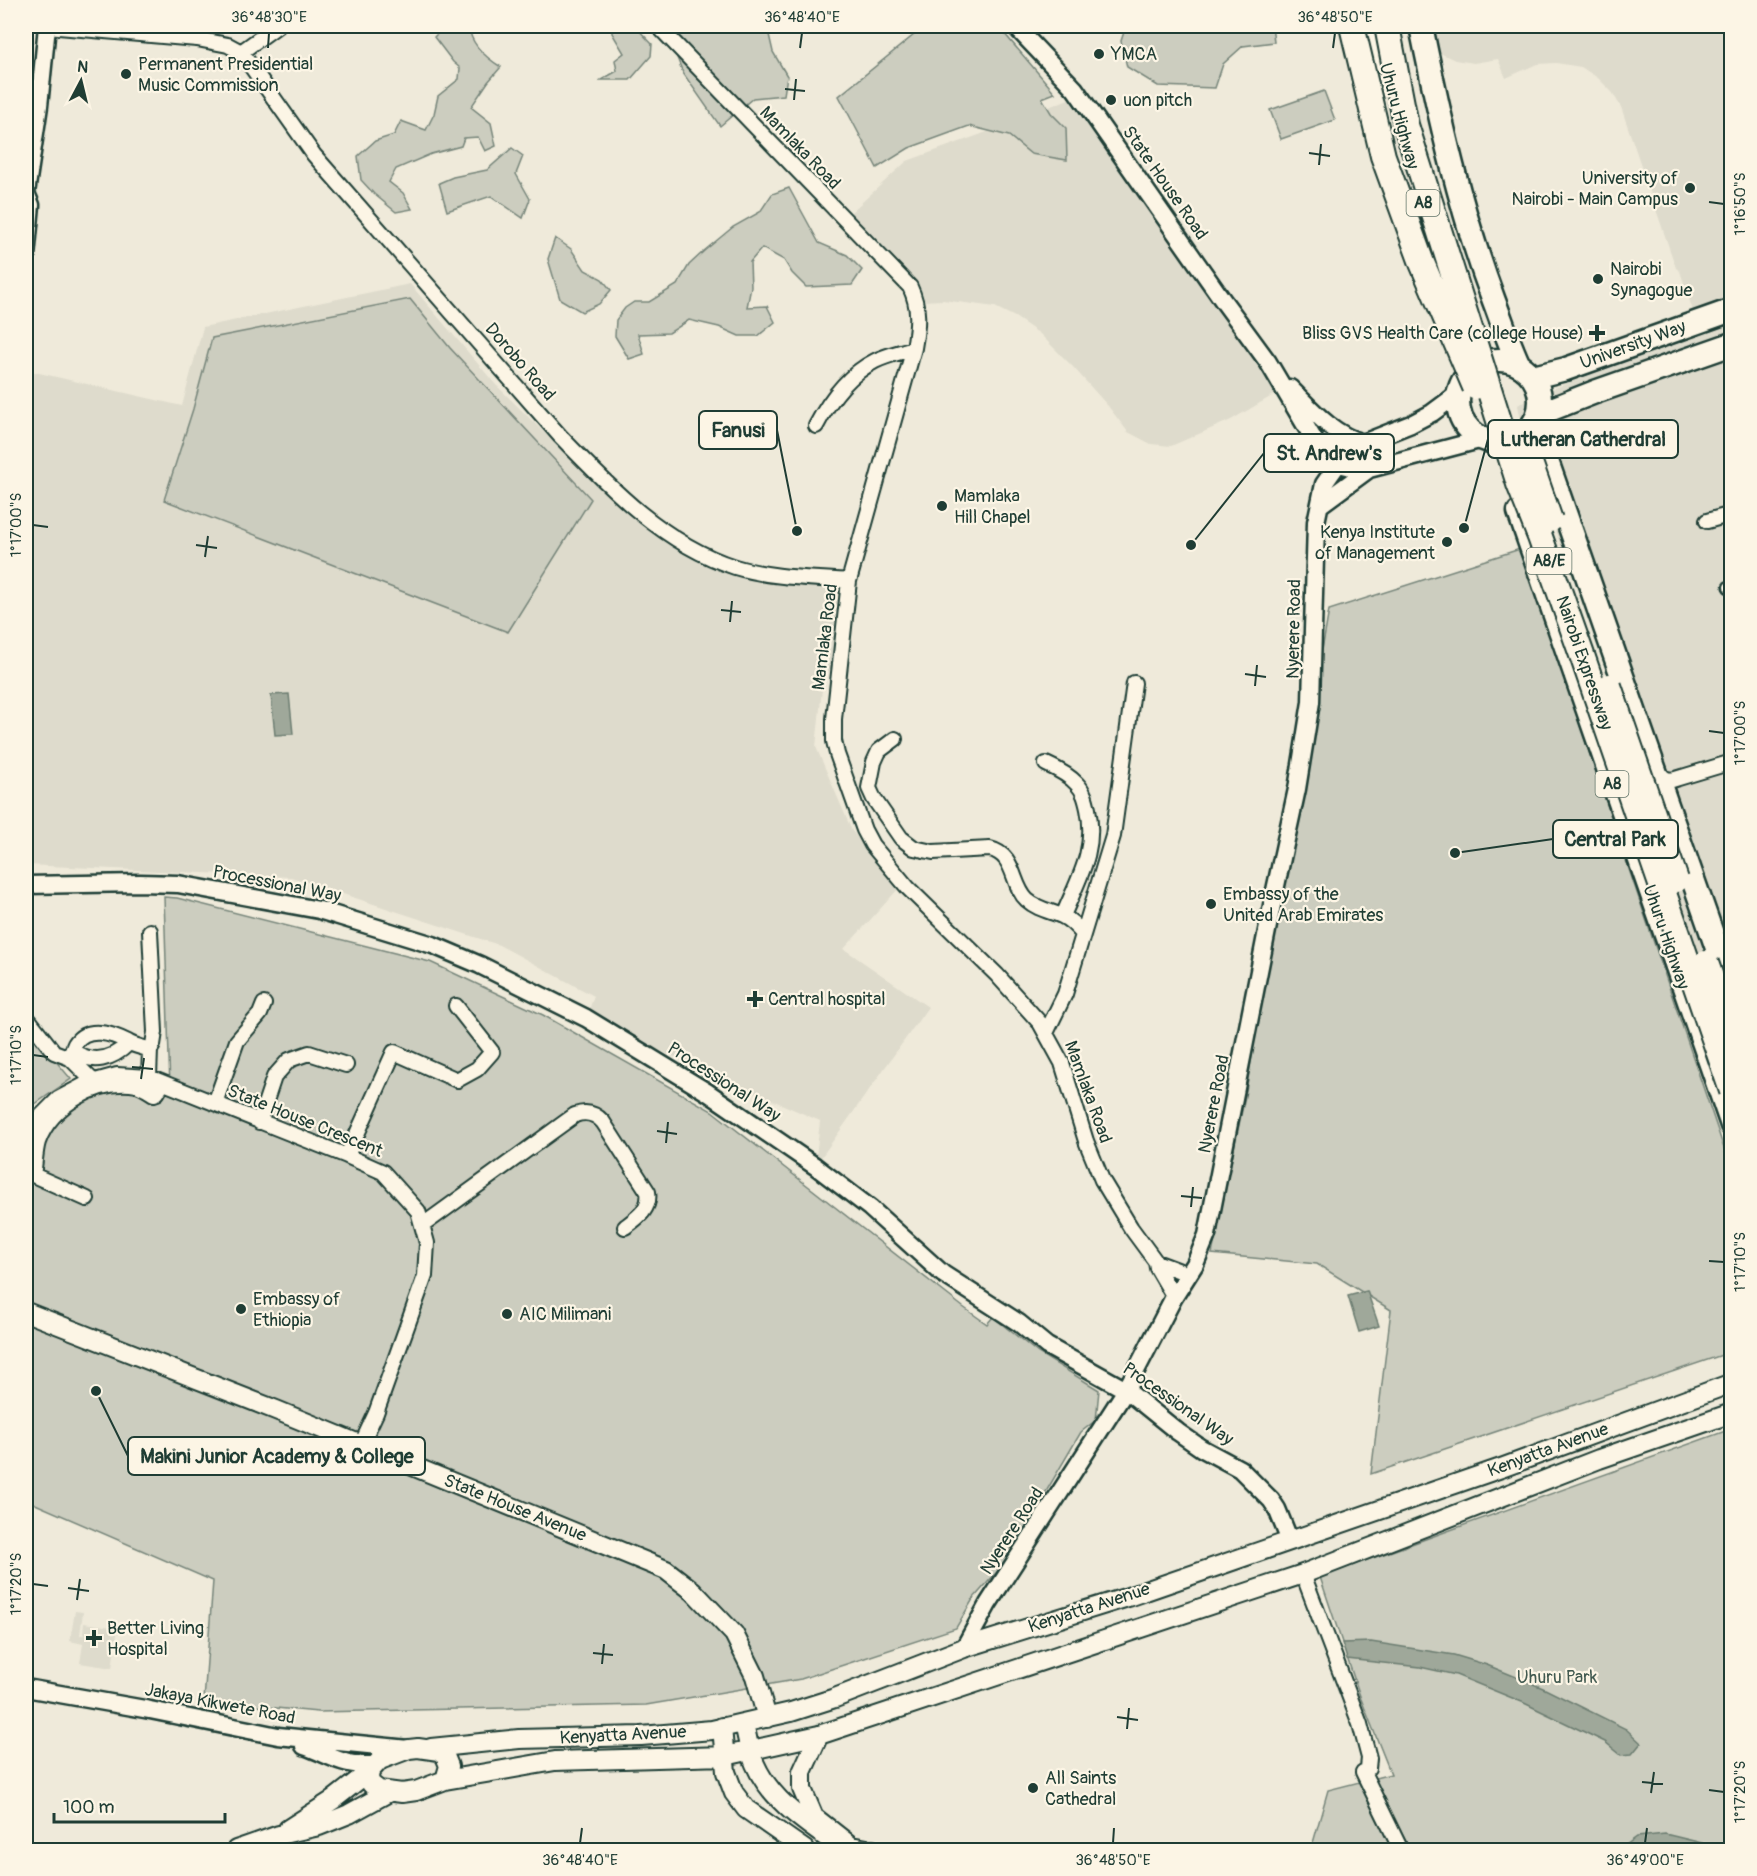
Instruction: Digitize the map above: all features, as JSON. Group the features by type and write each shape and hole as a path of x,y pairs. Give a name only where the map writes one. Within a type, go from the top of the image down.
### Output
{"highway":[{"path":"1352,26 1383,156 1405,218 1456,345 1520,484"},
{"name":"Uhuru Highway","path":"1374,26 1420,196 1466,351 1461,387"},
{"name":"Nairobi Expressway","path":"1387,26 1406,124 1520,484 1583,658 1731,1091"},
{"name":"Nairobi Expressway","path":"1405,26 1424,135 1451,226 1537,482 1644,781 1731,1036"},
{"name":"Uhuru Highway","path":"1421,26 1447,152 1469,230 1509,343 1526,371"},
{"name":"University Way","path":"1526,371 1575,366 1731,310"},
{"name":"University Way","path":"1536,419 1595,392 1731,344"},
{"path":"1461,387 1472,370 1484,363 1498,360 1526,371"},
{"name":"A8","path":"1526,371 1538,387 1541,401 1536,419 1731,991"},
{"name":"A8","path":"1461,387 1458,404 1461,415 1473,433 1489,440"},
{"path":"1489,440 1506,442 1517,438 1536,419"},
{"name":"Uhuru Highway","path":"1489,440 1731,1125"}],"main road":[{"name":"State House Avenue","path":"26,1312 361,1445 666,1570 693,1591 734,1634 755,1676 767,1718"},
{"name":"Kenyatta Avenue","path":"409,1749 429,1749 519,1739 652,1736 712,1730 791,1712 835,1698 964,1648 1128,1597 1290,1541 1731,1383"},
{"name":"Kenyatta Avenue","path":"389,1792 416,1791 445,1780 547,1762 725,1756 819,1735 1303,1574 1599,1459 1731,1413"},
{"path":"1458,1482 1469,1510"},
{"path":"744,1723 755,1766 779,1801 844,1851"},
{"path":"722,1727 726,1772 734,1793 746,1809 806,1851"},
{"path":"819,1735 802,1772 802,1789 814,1817 851,1846 872,1851"},
{"path":"598,1738 598,1759"},
{"path":"279,1835 333,1800 390,1755 409,1749"},
{"path":"429,1749 439,1751 448,1761 449,1770 445,1780"},
{"path":"372,1768 369,1778 374,1788 389,1792"},
{"path":"236,1851 279,1835 319,1826 349,1814 389,1792"}],"street":[{"path":"26,257 31,205 26,193 39,106 47,26 197,39 228,45 241,52 277,26"},
{"name":"Mamlaka Road","path":"658,26 910,287 914,296 919,319 914,348 849,581 836,687 834,741 840,765 872,846 908,888 997,975 1046,1033 1062,1063 1086,1141 1102,1180 1131,1228 1156,1262 1157,1268 1174,1297"},
{"name":"State House Road","path":"1015,26 1075,89 1272,371 1317,445 1338,464"},
{"name":"Dorobo Road","path":"241,52 314,155 560,436 600,477 657,526 684,544 715,559 755,572 849,581"},
{"path":"816,426 828,403 858,372 875,361 914,348"},
{"name":"State House Road","path":"1272,371 1338,432 1364,443"},
{"path":"1338,464 1364,443 1432,413 1461,387"},
{"path":"1338,464 1354,469 1369,469 1489,440"},
{"path":"1317,445 1324,484"},
{"name":"Nyerere Road","path":"964,1648 988,1604 1126,1390 1174,1297 1195,1264 1207,1235 1297,789 1311,702 1316,522 1324,484 1338,464"},
{"path":"1320,505 1369,469"},
{"path":"1707,521 1731,514"},
{"path":"1046,1033 1065,994 1113,836 1134,683"},
{"path":"895,739 879,751 874,762 869,788 901,838 914,848 933,852 990,849 998,851 1007,860 1020,891 1027,900 1035,906 1063,916 1083,934"},
{"path":"1655,771 1666,779 1672,780 1731,762"},
{"path":"1046,764 1064,773 1077,784 1085,796 1090,818 1091,841 1087,858 1063,916"},
{"name":"Processional Way","path":"26,885 178,884 319,910 434,945 480,965 586,1018 708,1092 815,1166 870,1208 943,1274 1019,1323 1047,1346 1126,1390 1201,1448 1240,1469 1258,1485 1277,1509 1290,1541"},
{"path":"148,1077 150,1050 155,1032 150,931"},
{"path":"215,1103 237,1041 260,1014 264,1004"},
{"path":"347,1156 394,1052 457,1080 477,1069 492,1052 456,1006"},
{"path":"29,1020 54,1052 94,1060 108,1058 120,1052 129,1043"},
{"path":"71,1054 80,1039 96,1033 115,1034 129,1043 150,1050"},
{"path":"259,1122 274,1077 288,1060 309,1053 346,1065"},
{"path":"71,1054 93,1082"},
{"name":"State House Crescent","path":"26,1150 41,1116 58,1099 93,1082 117,1075 148,1077 383,1172 418,1211 427,1243 425,1276 376,1413 361,1445"},
{"path":"87,1199 29,1171 38,1142 49,1124 62,1109 95,1088 138,1086 154,1094 163,1083"},
{"path":"423,1225 575,1115 585,1112 594,1114 603,1122 648,1192 650,1200 647,1207 624,1227"},
{"path":"1156,1262 1188,1274"},
{"path":"1303,1574 1360,1724 1369,1758 1366,1770 1401,1851"},
{"name":"Jakaya Kikwete Road","path":"26,1688 278,1736 409,1749"},
{"path":"278,1736 345,1763 372,1768"}],"shaded area":[{"name":"University of Nairobi - Main Campus","path":"1427,26 1731,26 1731,297 1693,311 1621,107 1612,92 1598,78 1581,67 1556,63 1537,64 1506,78 1498,59 1474,63 1455,60 1440,53"},
{"path":"1076,96 1277,393 1231,420 1171,446 1151,444 1128,432 1073,367 1040,334 1015,317 995,307 943,300 922,301 918,285 848,215 907,161"},
{"path":"410,284 496,385 587,475 653,522 751,570 838,593 832,667 823,679 816,747 852,831 899,888 844,949 928,1007 815,1166 820,1121 586,1018 594,996 499,945 291,877 26,865 26,370 182,406 203,327"},
{"path":"1731,325 1731,1064 1687,938 1582,594 1531,474 1518,405 1532,396"},
{"path":"289,694 293,734 275,735 271,695"},
{"path":"1367,1291 1379,1326 1359,1332 1348,1296"},
{"name":"Better Living Hospital","path":"75,1611 83,1612 80,1635 84,1635 84,1623 118,1628 112,1668 80,1663 83,1644 70,1641"},
{"path":"1371,1642 1454,1655 1487,1665 1543,1688 1626,1729 1641,1743 1632,1754 1621,1755 1605,1742 1522,1702 1456,1675 1420,1667 1347,1659 1342,1643"},
{"path":"1665,1834 1702,1843 1716,1850 1619,1850 1637,1837"}],"green space":[{"path":"445,26 469,26 472,39 479,50 501,67 471,107 491,123 496,146 485,151 478,137 464,138 461,146 431,154 396,169 389,182 403,193 412,209 396,212 361,180 358,156 375,141 394,135 401,121 426,130 434,114 438,96 459,79 460,68 434,37"},
{"path":"612,26 635,26 652,44 651,56 630,80 601,80 617,71 615,60 624,53 612,33"},
{"path":"674,26 767,26 773,52 787,76 784,95 753,98 720,126 683,73 676,55"},
{"path":"925,26 998,26 1055,93 1042,98 1051,113 1066,128 1067,160 1031,154 1009,136 969,126 909,148 877,168 839,96"},
{"path":"1126,26 1272,26 1274,42 1243,46 1223,64 1215,88 1158,86 1127,67 1121,41"},
{"path":"1324,91 1335,120 1281,139 1270,110"},
{"path":"512,148 523,156 516,174 530,199 523,218 491,196 447,211 439,183 453,177 487,170"},
{"path":"789,188 819,243 847,255 862,270 852,285 806,287 792,273 784,260 762,248 750,262 751,287 747,307 767,306 775,322 758,336 739,336 719,327 689,320 669,333 638,334 644,354 629,359 615,336 616,320 625,308 634,302 649,302 677,285 689,265 704,251 733,227 760,212 772,194"},
{"path":"555,238 571,249 585,270 602,279 611,290 599,304 582,312 560,299 548,259"},
{"path":"410,299 450,348 591,499 508,632 164,500 193,409 212,338"},
{"path":"1520,549 1731,1169 1731,1352 1371,1474 1391,1310 1317,1264 1212,1254 1245,1096 1329,610"},
{"path":"164,897 177,898 430,962 543,1015 712,1111 963,1307 987,1324 993,1317 1038,1353 1099,1390 1096,1420 1081,1432 1003,1565 973,1599 956,1628 801,1679 646,1705 318,1712 204,1701 213,1581 26,1500 26,1164 39,1131 87,1087 170,1089"},
{"path":"26,1026 71,1079 28,1109 26,1117"},
{"name":"Uhuru Park","path":"1731,1429 1731,1850 1311,1850 1328,1790 1391,1774 1361,1699 1320,1577"}],"place":[{"name":"YMCA","path":"1099,54"},
{"name":"Permanent Presidential Music Commission","path":"126,74"},
{"name":"uon pitch","path":"1111,100"},
{"name":"University of Nairobi - Main Campus","path":"1690,188"},
{"name":"Nairobi Synagogue","path":"1598,279"},
{"name":"Bliss GVS Health Care (college House)","path":"1597,333"},
{"name":"Mamlaka Hill Chapel","path":"942,506"},
{"name":"Lutheran Catherdral","path":"1464,528"},
{"name":"Fanusi","path":"797,531"},
{"name":"Kenya Institute of Management","path":"1447,542"},
{"name":"St. Andrew's","path":"1191,545"},
{"name":"Central Park","path":"1455,853"},
{"name":"Embassy of the United Arab Emirates","path":"1211,904"},
{"name":"Central hospital","path":"755,999"},
{"name":"Embassy of Ethiopia","path":"241,1309"},
{"name":"AIC Milimani","path":"507,1314"},
{"name":"Makini Junior Academy & College","path":"96,1391"},
{"name":"Better Living Hospital","path":"94,1638"},
{"name":"All Saints Cathedral","path":"1033,1788"}]}
